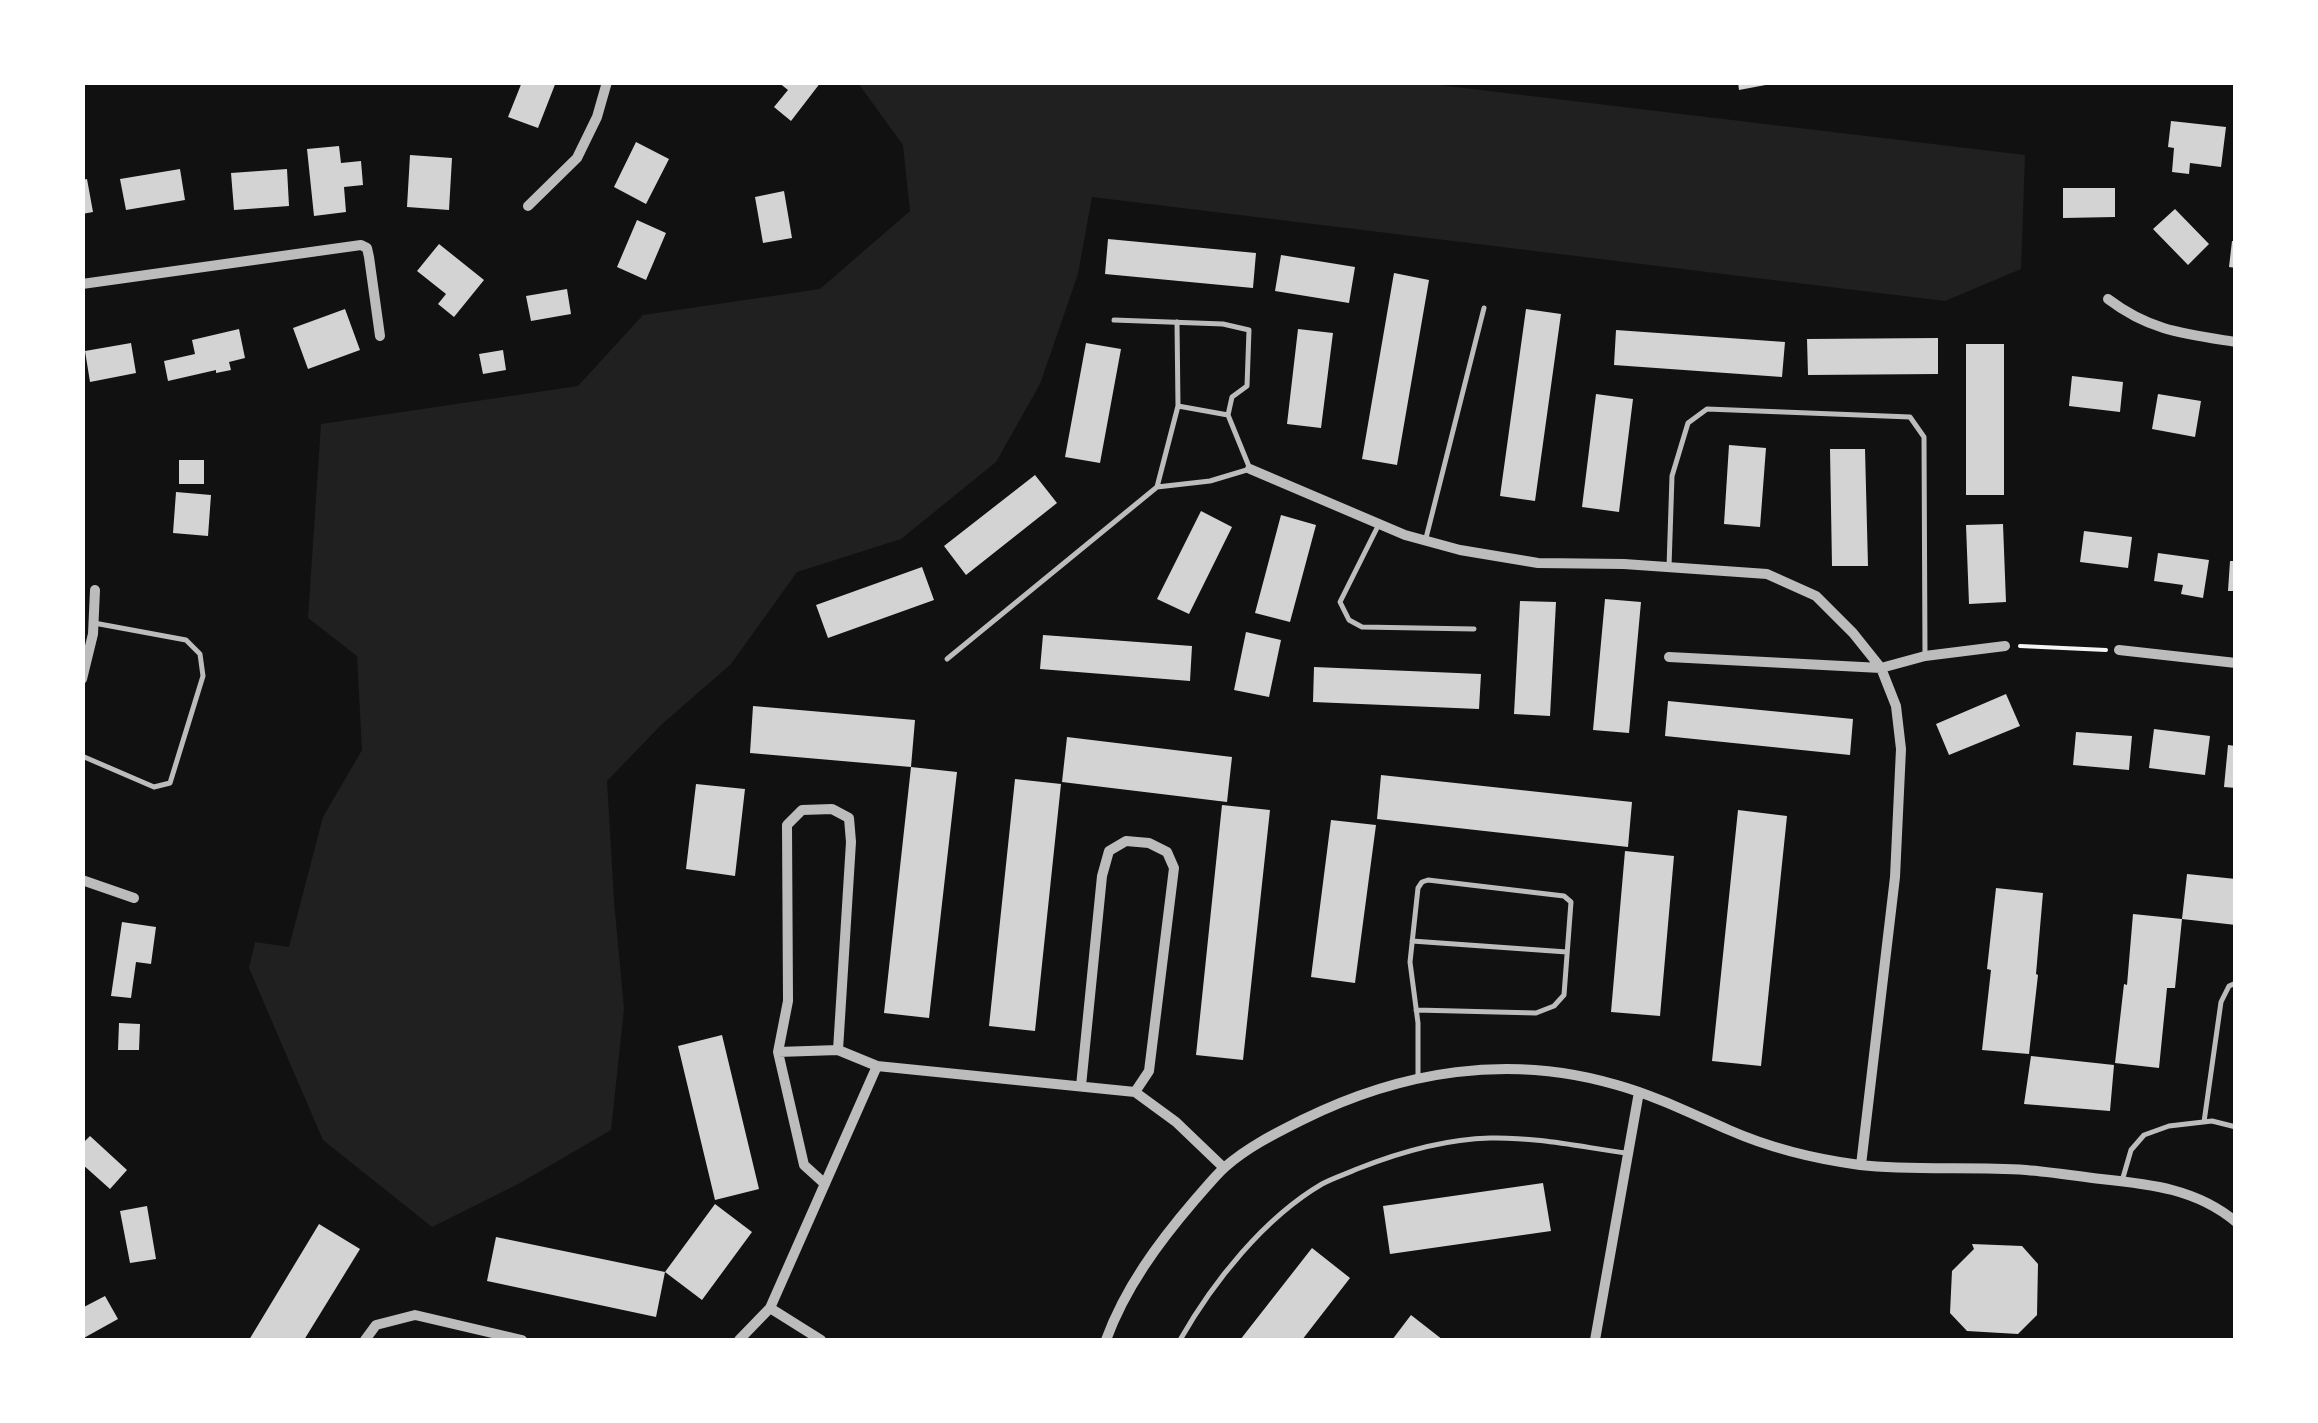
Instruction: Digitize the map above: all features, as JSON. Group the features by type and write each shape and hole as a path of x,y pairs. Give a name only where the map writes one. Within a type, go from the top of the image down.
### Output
{"street":[{"path":"528,206 577,158 597,117 607,82"},
{"path":"82,284 361,245 367,248 369,256 380,336"},
{"path":"2108,299 2130,316 2170,332 2236,342"},
{"path":"1250,468 1379,523 1460,550 1538,563 1768,574 1816,596 1853,633 1880,668 1896,706 1902,750 1894,876 1861,1165"},
{"path":"82,679 94,623 95,590"},
{"path":"1669,657 1880,668 1926,656 2006,646"},
{"path":"2119,650 2236,663"},
{"path":"825,1184 804,1165 778,1052 788,1001 787,825 802,810 832,809 849,818 852,842 838,1050"},
{"path":"1082,1086 1102,876 1109,851 1126,841 1149,843 1167,852 1174,868 1149,1071 1135,1092"},
{"path":"82,880 134,898"},
{"path":"778,1052 838,1050 876,1066 1135,1092 1176,1122 1224,1168"},
{"path":"739,1340 770,1308 876,1066"},
{"path":"1106,1340 1126,1296 1165,1235 1224,1168 1259,1141 1369,1090 1472,1070 1558,1073 1614,1084 1772,1146 1861,1165 2026,1170 2158,1185 2188,1194 2236,1222"},
{"path":"1595,1340 1639,1092"},
{"path":"770,1308 821,1340"},
{"path":"365,1340 376,1325 415,1315 522,1340"}],"lane":[{"path":"1426,540 1484,308"},
{"path":"947,659 1157,487 1210,482 1250,468 1228,415 1232,398 1247,386 1249,330 1223,324 1114,320"},
{"path":"1157,487 1178,406 1177,322"},
{"path":"1178,406 1228,415"},
{"path":"1669,567 1672,476 1688,423 1707,410 1910,417 1924,437 1926,656"},
{"path":"1379,523 1340,602 1349,620 1362,628 1474,629"},
{"path":"82,756 154,787 170,784 203,676 200,654 186,640 94,623"},
{"path":"1416,1010 1536,1013 1554,1006 1564,995 1571,902 1564,896 1422,882 1418,888 1410,962 1418,1078"},
{"path":"1412,941 1567,952"},
{"path":"2204,1122 2221,1002 2229,986 2236,983"},
{"path":"2122,1181 2132,1150 2144,1134 2212,1121 2236,1127"},
{"path":"1180,1340 1199,1306 1237,1258 1297,1202 1324,1183 1384,1158 1450,1140 1492,1138 1538,1139 1628,1154"}],"path":[{"path":"2006,646 2119,650"}],"shaded area":[{"path":"858,83 1422,83 2025,155 2021,269 1945,301 1092,197 1078,274 1040,384 996,462 901,539 797,572 731,664 661,725 607,781 624,1009 611,1130 520,1183 432,1227 323,1140 249,968 255,942 289,947 323,817 362,750 357,656 308,618 321,424 578,386 643,315 820,289 910,211 903,145"}],"building":[{"path":"522,82 556,82 538,128 508,117"},
{"path":"778,82 821,82 791,121 774,107 788,90"},
{"path":"1738,82 1770,82 1771,84 1739,90"},
{"path":"2171,121 2226,127 2221,167 2190,163 2189,174 2172,172 2174,148 2168,147"},
{"path":"636,142 669,159 646,204 614,187"},
{"path":"339,146 341,163 361,161 363,185 344,187 346,212 314,216 307,149"},
{"path":"410,155 452,158 449,210 407,207"},
{"path":"180,169 185,200 126,210 120,179"},
{"path":"287,169 289,206 234,210 231,173"},
{"path":"87,179 93,212 82,214 82,180"},
{"path":"2063,188 2115,188 2115,217 2063,218"},
{"path":"784,191 792,238 763,243 755,197"},
{"path":"2175,209 2209,244 2188,265 2153,229"},
{"path":"637,220 666,233 646,280 617,267"},
{"path":"1108,239 1256,253 1253,288 1105,274"},
{"path":"2232,241 2236,241 2236,268 2229,267"},
{"path":"439,244 484,280 454,317 438,304 446,294 417,271"},
{"path":"1281,255 1355,267 1349,303 1275,291"},
{"path":"1394,273 1429,280 1397,465 1362,459"},
{"path":"567,289 571,314 531,321 526,296"},
{"path":"345,309 360,350 308,369 293,328"},
{"path":"1526,309 1561,314 1535,501 1500,496"},
{"path":"239,329 245,358 229,362 231,370 168,381 164,361 195,354 192,340"},
{"path":"1298,329 1333,333 1321,428 1287,424"},
{"path":"1616,330 1785,342 1782,377 1614,365"},
{"path":"1938,338 1938,374 1808,375 1807,339"},
{"path":"131,343 136,373 90,382 85,351"},
{"path":"1086,343 1121,349 1100,463 1065,457"},
{"path":"1966,344 2004,344 2004,495 1966,495"},
{"path":"503,350 506,370 483,374 479,354"},
{"path":"2072,376 2123,382 2120,412 2069,406"},
{"path":"1596,394 1633,399 1619,512 1582,507"},
{"path":"2158,394 2201,401 2195,437 2152,429"},
{"path":"1729,445 1766,448 1760,527 1724,524"},
{"path":"1830,449 1865,449 1868,566 1832,566"},
{"path":"179,460 204,460 204,484 179,484"},
{"path":"1035,475 1057,503 966,575 944,546"},
{"path":"176,492 211,495 208,536 173,533"},
{"path":"1201,511 1232,527 1189,614 1157,599"},
{"path":"1281,515 1316,525 1290,622 1255,613"},
{"path":"2003,524 2006,602 1969,604 1966,525"},
{"path":"2084,531 2132,537 2128,568 2080,562"},
{"path":"2158,553 2209,560 2203,598 2181,594 2183,585 2154,581"},
{"path":"2230,561 2236,561 2236,591 2228,591"},
{"path":"922,567 934,600 828,638 816,605"},
{"path":"1605,599 1641,602 1629,733 1593,730"},
{"path":"1520,601 1556,602 1550,716 1514,714"},
{"path":"1246,632 1281,640 1269,697 1234,690"},
{"path":"1043,635 1192,646 1190,681 1040,669"},
{"path":"1314,667 1481,674 1479,709 1313,702"},
{"path":"2006,694 2020,726 1949,755 1936,724"},
{"path":"1668,701 1853,719 1850,755 1665,736"},
{"path":"753,706 915,720 911,767 750,753"},
{"path":"2154,729 2210,736 2205,775 2149,768"},
{"path":"2076,732 2132,736 2129,770 2073,765"},
{"path":"1067,737 1232,757 1227,802 1062,782"},
{"path":"2228,745 2236,746 2236,788 2224,787"},
{"path":"911,767 957,772 929,1018 884,1013"},
{"path":"1381,775 1632,802 1628,847 1377,819"},
{"path":"1015,779 1061,784 1035,1031 989,1026"},
{"path":"696,784 745,789 735,876 686,869"},
{"path":"1222,805 1270,810 1243,1060 1196,1055"},
{"path":"1738,810 1787,816 1761,1066 1712,1061"},
{"path":"1331,820 1376,825 1355,983 1311,977"},
{"path":"1625,851 1674,856 1660,1016 1611,1012"},
{"path":"2187,874 2236,879 2236,925 2182,919"},
{"path":"1996,888 2043,893 2029,1054 1982,1050"},
{"path":"2133,914 2182,919 2175,988 2167,988 2159,1068 2115,1063"},
{"path":"122,922 156,927 151,964 136,962 131,998 111,996"},
{"path":"119,1023 140,1024 139,1050 118,1050"},
{"path":"722,1035 759,1189 715,1200 678,1046"},
{"path":"2031,1056 2114,1065 2110,1111 2024,1104"},
{"path":"90,1136 127,1170 110,1189 82,1164 82,1144"},
{"path":"1543,1183 1551,1231 1390,1254 1383,1206"},
{"path":"715,1204 752,1232 702,1300 665,1272"},
{"path":"147,1206 156,1259 130,1263 120,1211"},
{"path":"319,1224 360,1249 304,1340 249,1340"},
{"path":"496,1237 665,1272 656,1317 487,1281"},
{"path":"1972,1244 2022,1246 2038,1264 2037,1315 2018,1334 1967,1331 1950,1313 1952,1271 1974,1249"},
{"path":"1312,1248 1350,1278 1302,1340 1240,1340"},
{"path":"105,1296 118,1319 82,1339 82,1308"},
{"path":"1411,1315 1443,1340 1392,1340"}]}
